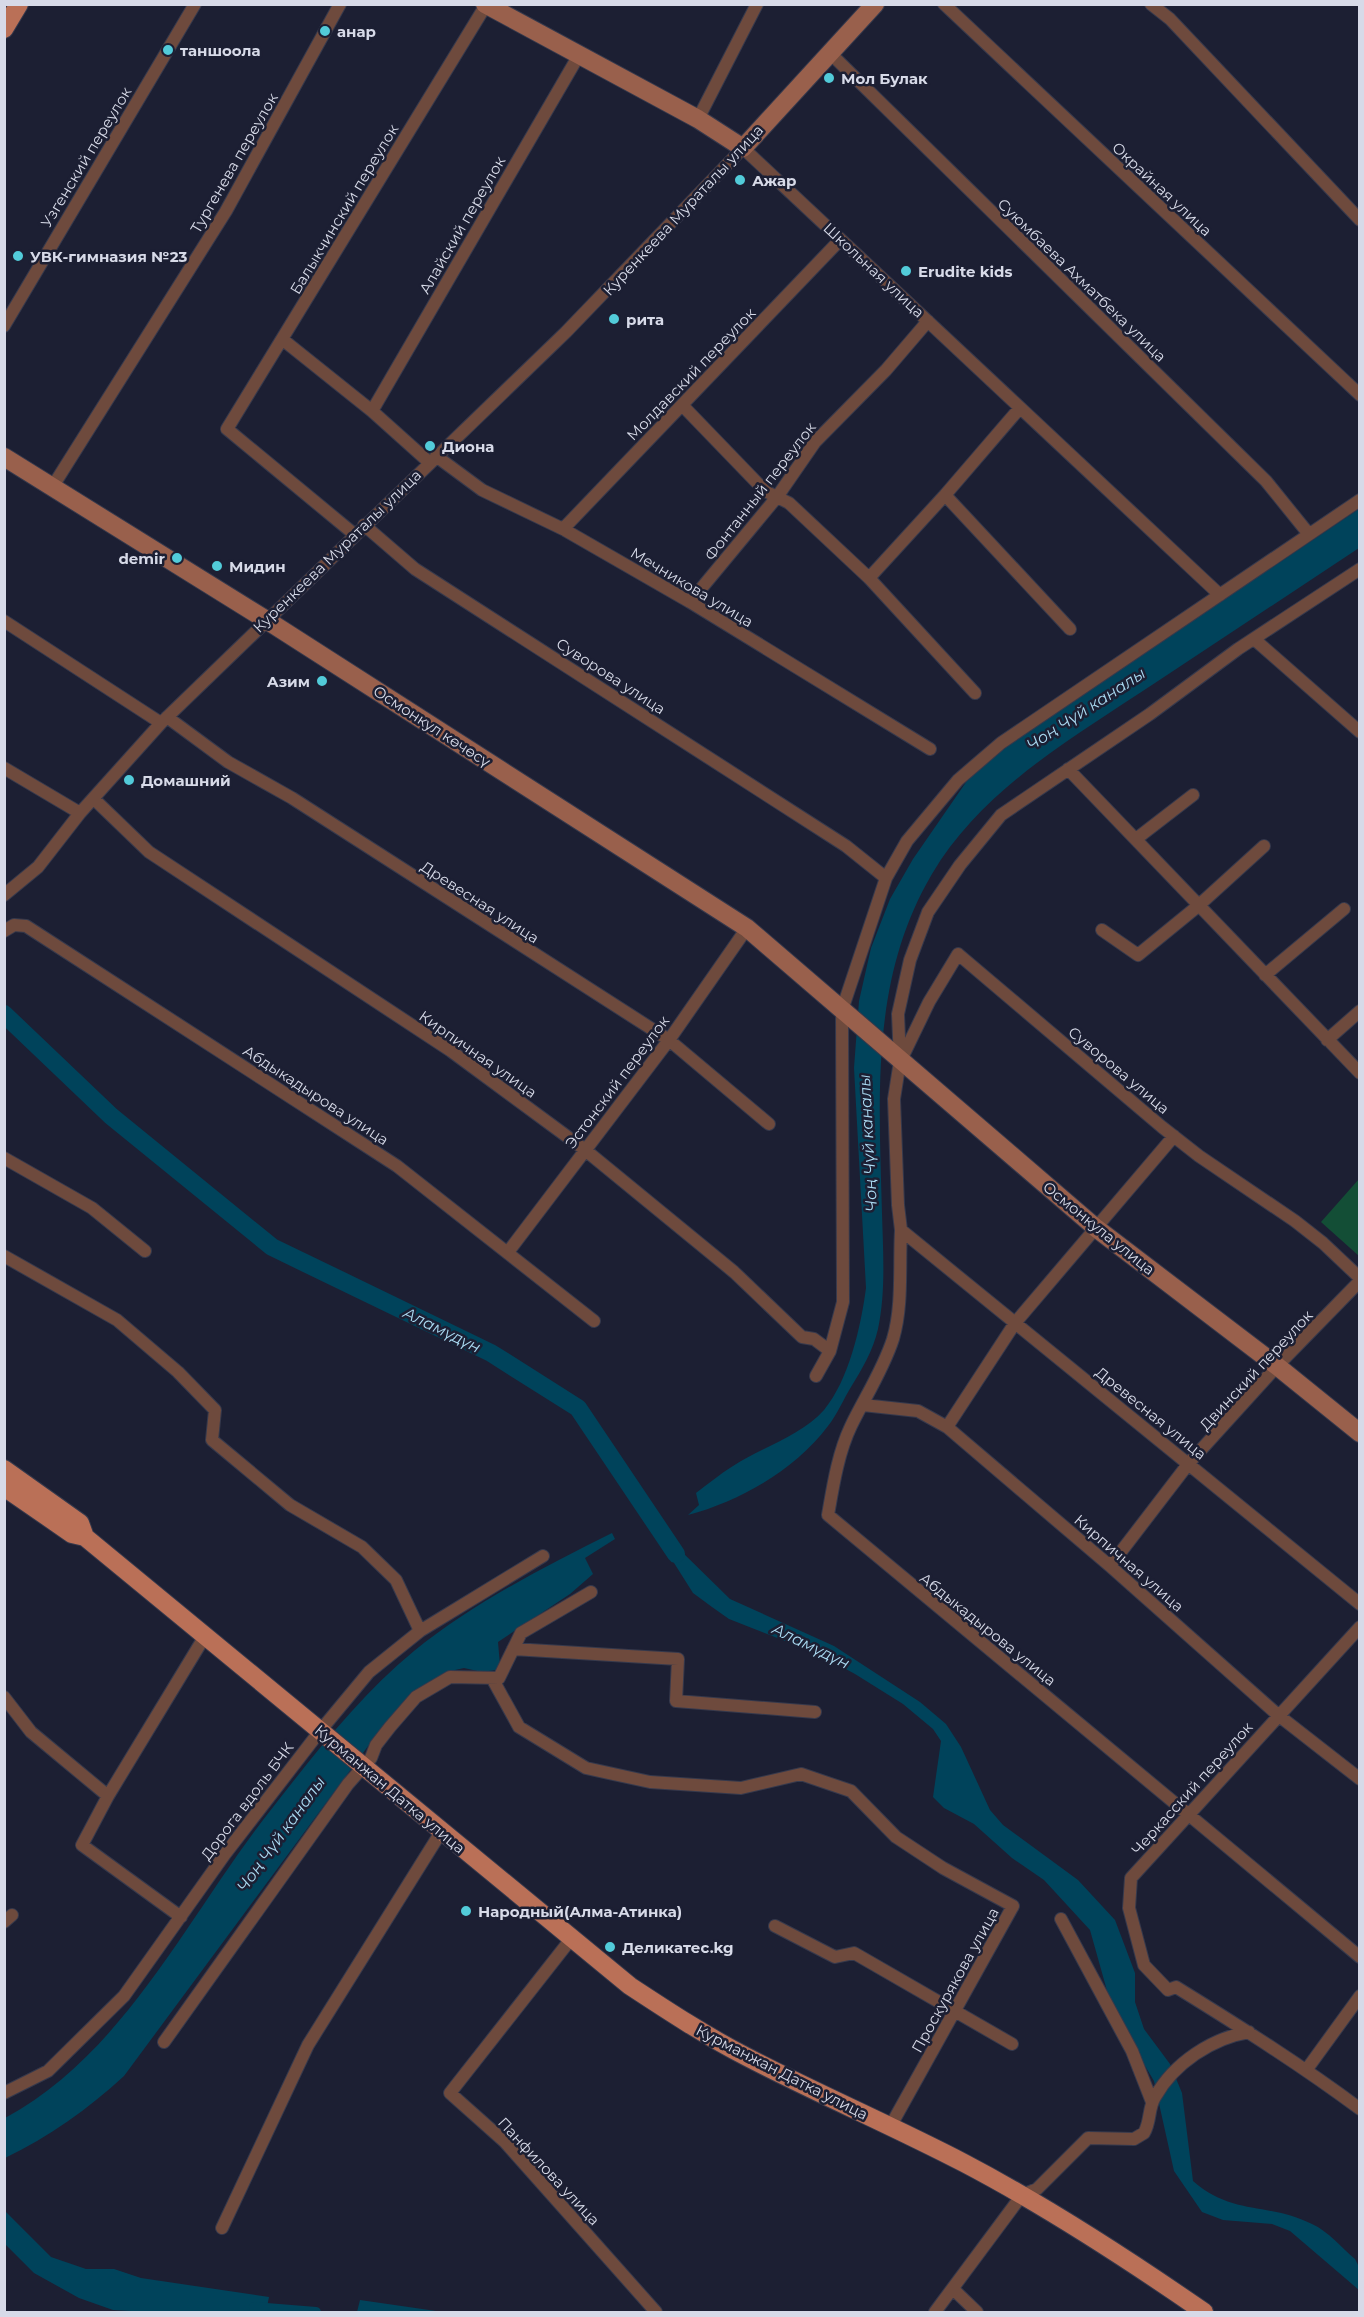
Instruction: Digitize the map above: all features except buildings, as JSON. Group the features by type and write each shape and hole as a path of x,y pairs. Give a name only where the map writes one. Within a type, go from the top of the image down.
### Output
{"main road":[{"path":"4,29 19,4"},
{"name":"Курманжан Датка улица","path":"4,1469 80,1523 85,1537"},
{"name":"Курманжан Датка улица","path":"4,1487 72,1534 85,1537 630,1986 685,2022 753,2060 890,2127 1022,2195 1080,2228 1204,2313"}],"street":[{"name":"Узгенский переулок","path":"4,326 195,4"},
{"name":"Тургенева переулок","path":"53,486 226,211 340,4"},
{"name":"Куренкеева Мураталы улица","path":"4,895 38,867 80,813 95,800 164,720 248,636 268,621 354,534 574,324 743,148 874,4"},
{"name":"Окрайная улица","path":"944,4 1359,395"},
{"path":"1150,4 1170,19 1359,220"},
{"name":"Школьная улица","path":"485,5 698,119 743,148 1220,595"},
{"name":"Балыкчинский переулок","path":"354,534 227,429 485,5"},
{"path":"698,119 751,6"},
{"name":"Суюмбаева Ахматбека улица","path":"830,52 1266,481 1308,533"},
{"name":"Алайский переулок","path":"372,411 579,55"},
{"name":"Молдавский переулок","path":"563,529 840,240"},
{"name":"Фонтанный переулок","path":"690,602 777,497 815,442 886,370 928,321"},
{"name":"Мечникова улица","path":"282,339 433,460 482,490 563,529 690,602 930,749"},
{"path":"682,405 765,491 789,503 869,578 975,693"},
{"path":"869,578 1019,409"},
{"name":"Осмонкул көчөсү","path":"4,457 268,621 747,928 844,1012"},
{"path":"945,495 1070,629"},
{"path":"816,1376 830,1351 843,1302 844,1012 886,878 907,842 958,780 1002,742 1359,500"},
{"name":"Суворова улица","path":"364,525 415,569 846,846 886,878"},
{"path":"896,1057 898,1014 910,960 928,912 960,865 1001,815 1359,569"},
{"name":"Древесная улица","path":"4,621 228,762 292,798 669,1040 769,1124"},
{"path":"1254,639 1359,732"},
{"path":"4,768 80,813"},
{"path":"1068,769 1359,1073"},
{"path":"1136,839 1193,795"},
{"name":"Кирпичная улица","path":"95,800 149,852 451,1051 584,1149 734,1272 802,1337 814,1339 830,1351"},
{"path":"1102,930 1138,955 1198,906 1264,846"},
{"path":"1264,975 1344,909"},
{"name":"Абдыкадырова улица","path":"4,931 14,925 26,926 232,1057 397,1166 594,1321"},
{"name":"Эстонский переулок","path":"508,1252 669,1040 747,928"},
{"name":"Суворова улица","path":"896,1057 958,954 1174,1136 1323,1243 1359,1280"},
{"path":"1327,1040 1359,1011"},
{"name":"Осмонкула улица","path":"844,1012 1096,1228 1277,1366 1359,1433"},
{"name":"Абдыкадырова улица","path":"896,1057 894,1099 898,1205 902,1230 899,1310 893,1340 850,1428 834,1479 828,1515 1359,1956"},
{"path":"947,1426 1015,1323 1174,1136"},
{"path":"4,1158 92,1208 145,1251"},
{"name":"Древесная улица","path":"902,1230 921,1248 1189,1463 1359,1604"},
{"path":"4,1256 117,1320 178,1372 215,1410 212,1440 291,1505 362,1547 396,1580 420,1631"},
{"name":"Двинский переулок","path":"1110,1566 1189,1463 1359,1280"},
{"name":"Кирпичная улица","path":"863,1405 918,1411 947,1426 1278,1715 1359,1779"},
{"name":"Дорога вдоль БЧК","path":"4,2093 48,2071 124,1996 225,1854 369,1672 420,1631 543,1556"},
{"path":"164,2042 348,1784 371,1758 376,1744 416,1697 450,1677 499,1678 521,1634 591,1592"},
{"name":"Черкасский переулок","path":"1249,2032 1176,1988 1168,1990 1144,1965 1129,1908 1131,1878 1359,1627"},
{"path":"181,1917 82,1845 108,1796 205,1636"},
{"path":"513,1649 678,1659 676,1701 815,1712"},
{"name":"Проскурякова улица","path":"492,1678 519,1727 585,1768 650,1782 741,1788 801,1774 851,1791 896,1837 943,1868 1013,1906 890,2127"},
{"path":"4,1697 31,1732 108,1796"},
{"path":"222,2228 308,2044 441,1832"},
{"path":"1061,1919 1132,2051 1154,2098"},
{"path":"776,1926 835,1957 854,1953 1011,2044"},
{"name":"Панфилова улица","path":"571,1939 450,2093 505,2142 656,2313"},
{"path":"1307,2069 1359,1996"},
{"path":"935,2313 1022,2195 1042,2184 1088,2138 1134,2139 1144,2133 1149,2125 1154,2098 1177,2070 1210,2044 1227,2036 1249,2032 1307,2069 1359,2109"},
{"path":"954,2290 977,2313"}],"green space":[{"path":"1359,1179 1359,1256 1321,1222"}],"water":[{"name":"Чоң Чүй каналы","path":"1359,509 1359,548 1032,766 977,815 953,843 932,874 912,914 898,955 888,997 880,1082 883,1286 881,1315 873,1345 831,1422 800,1456 765,1482 727,1501 688,1515 699,1505 696,1493 714,1479 744,1459 793,1434 815,1419 833,1398 847,1368 861,1319 866,1288 854,1068 859,1001 871,948 890,899 913,859 971,775 1013,741"},
{"path":"668,1531 680,1550 730,1599 834,1646 920,1702 946,1724 961,1747 990,1810 1003,1825 1078,1880 1115,1920 1135,1973 1135,2002 1144,2029 1170,2064 1182,2093 1193,2181 1222,2199 1296,2217 1318,2227 1355,2259 1359,2267 1359,2290 1290,2231 1272,2224 1223,2220 1202,2212 1174,2171 1154,2081 1113,2012 1090,1930 1044,1880 1012,1858 974,1824 944,1808 933,1797 941,1741 933,1729 903,1704 855,1674 816,1653 729,1619 693,1593 657,1536"},
{"name":"Чоң Чүй каналы","path":"612,1533 615,1539 585,1558 593,1574 570,1594 498,1642 500,1665 496,1670 482,1672 464,1668 455,1670 435,1683 377,1734 124,2076 68,2122 5,2158 5,2118 46,2091 84,2059 117,2023 149,1984 263,1820 334,1731 372,1689 414,1651 460,1617 535,1573"},
{"path":"4,2210 51,2257 86,2269 114,2269 141,2278 269,2297 266,2312 113,2310 79,2298 34,2273 5,2244"},
{"path":"360,2300 443,2312 357,2312"}],"waterway":[{"name":"Аламүдүн","path":"4,1014 111,1116 272,1247 491,1353 578,1408 676,1554"},
{"path":"254,2307 316,2312"}],"place":[{"name":"анар","path":"325,31"},
{"name":"таншоола","path":"168,50"},
{"name":"Мол Булак","path":"829,78"},
{"name":"Ажар","path":"740,180"},
{"name":"УВК-гимназия №23","path":"18,256"},
{"name":"Erudite kids","path":"906,271"},
{"name":"рита","path":"614,319"},
{"name":"Диона","path":"430,446"},
{"name":"demir","path":"177,558"},
{"name":"Мидин","path":"217,566"},
{"name":"Азим","path":"322,681"},
{"name":"Домашний","path":"129,780"},
{"name":"Народный(Алма-Атинка)","path":"466,1911"},
{"name":"Деликатес.kg","path":"610,1947"}]}
